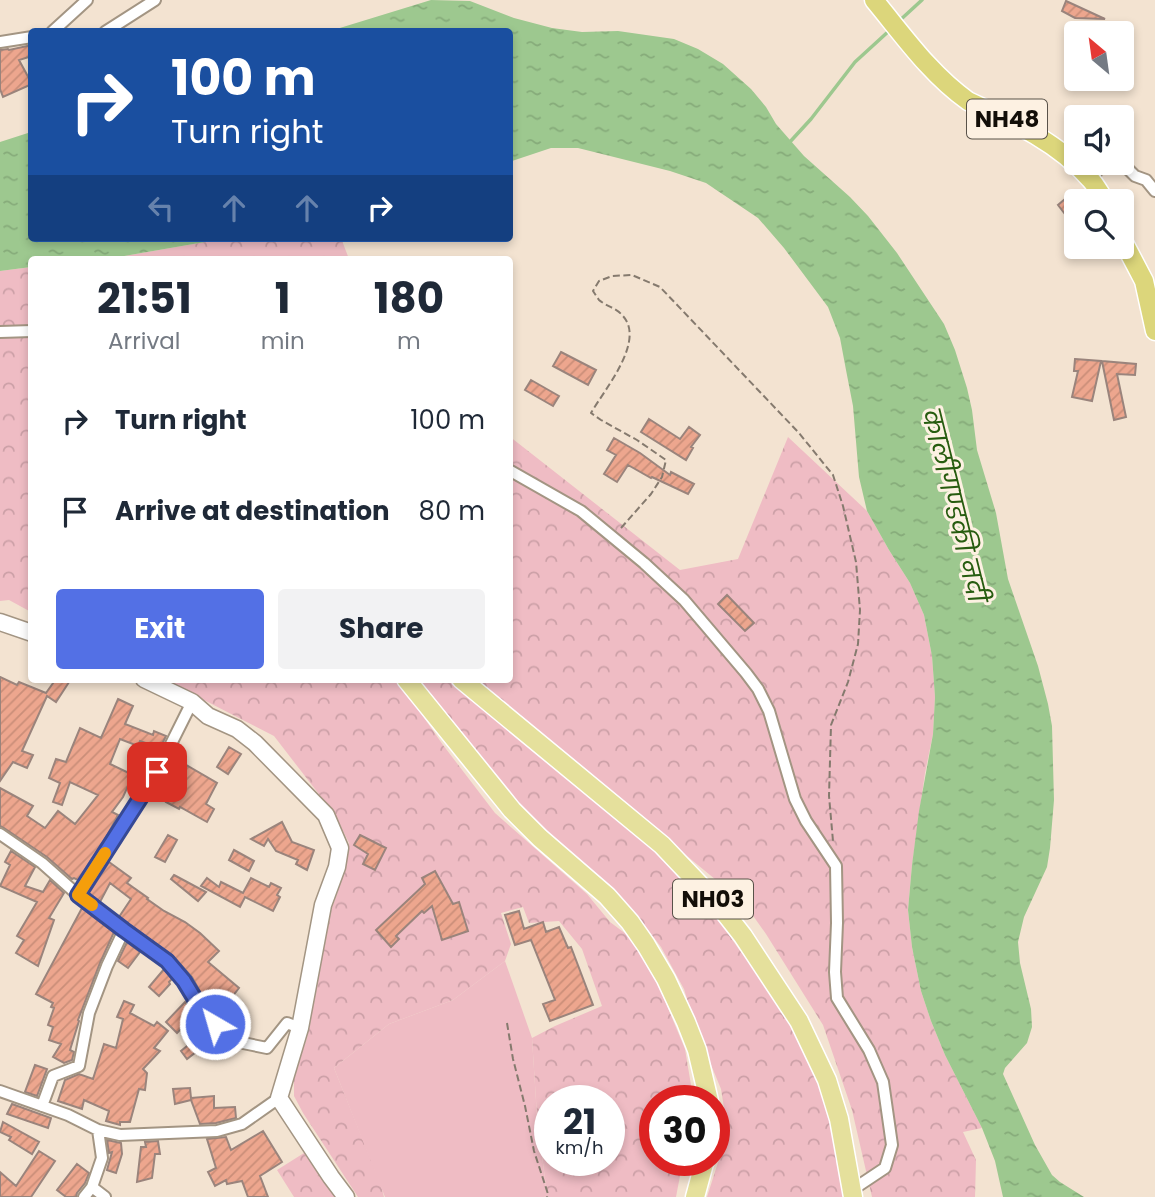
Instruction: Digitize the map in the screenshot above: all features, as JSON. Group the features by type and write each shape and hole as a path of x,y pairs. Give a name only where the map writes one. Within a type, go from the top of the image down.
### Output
{"highway":[{"name":"NH48","path":"874,0 930,68 960,96 1031,132 1069,159 1098,189"},
{"path":"1132,259 1144,281 1155,331"}],"main road":[{"path":"0,622 28,632"},
{"path":"152,683 192,702 208,716 237,729 268,754 326,814 340,848 337,867 323,905 300,1028 279,1098 346,1197"},
{"path":"410,683 512,810 607,896 630,922 666,979 697,1050 705,1085"},
{"name":"NH03","path":"466,683 662,845 735,925 799,1021 827,1080 839,1119 853,1193"},
{"path":"695,1197 701,1176"}],"street":[{"path":"56,28 88,0"},
{"path":"111,28 155,0"},
{"path":"0,41 28,38"},
{"path":"1093,181 1097,170 1110,164 1127,169 1146,180 1155,191"},
{"path":"0,332 28,331"},
{"path":"513,472 582,511 684,600 746,673 769,710 795,799 806,821 836,866 837,998 869,1050 883,1082 892,1145 885,1168 853,1193"},
{"path":"78,895 157,772 192,702"},
{"path":"0,834 42,863 78,895 167,961 184,981 201,1009 229,1039 267,1048 287,1023 300,1028"},
{"path":"43,1106 53,1076 79,1066 89,1013 124,930"},
{"path":"0,1091 120,1135 217,1131 242,1124 279,1098"},
{"path":"84,1197 92,1187 102,1158 98,1129"},
{"path":"92,1187 105,1197"}],"path":[{"path":"611,536 651,494 663,477 666,460 591,413 610,385 621,362 630,342 631,328 623,316 599,300 593,291 598,281 612,275 632,275 660,287 799,433 833,475 844,506 856,562 860,610 858,644 848,682 831,725 829,796 834,843"},
{"path":"507,1023 534,1151 547,1197"}],"green space":[{"path":"205,242 343,242 348,256 124,256"},
{"path":"28,267 28,610 9,600 0,601 0,271"},
{"path":"788,437 867,511 910,583 924,615 932,656 935,697 933,734 925,773 908,910 921,991 931,1021 982,1128 963,1132 976,1160 975,1197 872,1197 852,1110 823,1025 744,903 477,683 513,683 513,439 680,570 738,559"},
{"path":"171,683 400,683 495,813 587,894 610,922 634,940 653,972 685,1049 691,1085 639,1085 639,1176 680,1176 676,1197 544,1197 547,1194 545,1176 625,1176 625,1085 535,1085 532,1038 602,1006 582,949 559,921 529,923 523,907 501,913 511,944 505,961 453,1000 389,1024 334,1068 384,1197 358,1197 294,1096 294,1073 307,1038 323,943 349,843 335,815 274,736"},
{"path":"416,683 459,683 626,827 678,867 699,891 780,1002 799,1037 822,1090 837,1147 844,1197 707,1197 714,1176 730,1176 730,1085 719,1085 695,1026 684,989 661,947 639,918 608,886 535,823 493,778"},
{"path":"505,961 532,1038 535,1085 534,1176 545,1176 547,1195 544,1197 385,1197 334,1068 389,1024 453,1000"},
{"path":"304,1153 336,1197 294,1197 277,1170"}],"water":[{"name":"कालीगण्डकी नदी","path":"431,0 470,1 514,18 552,28 582,32 618,31 674,39 698,49 723,64 751,89 776,124 804,156 868,216 897,253 944,324 967,388 977,450 996,513 1008,579 1038,666 1052,726 1054,800 1050,848 1047,867 1024,917 1018,942 1032,1027 1027,1043 1003,1074 1035,1145 1052,1175 1084,1197 1003,1197 995,1161 982,1128 945,1055 921,991 908,910 919,811 933,734 935,697 932,656 924,615 910,583 867,511 859,477 853,406 840,338 828,307 758,218 706,183 578,148 551,148 513,161 513,28 340,28"},
{"path":"28,133 28,242 205,242 124,256 28,256 28,267 0,271 0,142"}],"building":[{"path":"1066,1 1105,19 1075,18 1062,11"},
{"path":"28,46 28,57 19,60 28,77 28,86 3,97 0,89 0,50"},
{"path":"1064,200 1064,213 1058,205"},
{"path":"561,352 596,370 588,385 553,366"},
{"path":"1075,359 1101,361 1092,401 1072,397 1078,371 1074,371"},
{"path":"1102,361 1136,364 1135,375 1117,374 1126,417 1114,420"},
{"path":"531,380 559,396 553,406 525,390"},
{"path":"649,419 680,439 689,427 700,435 686,460 641,432"},
{"path":"614,438 670,475 671,472 694,484 688,494 628,465 617,482 604,474 616,455 607,450"},
{"path":"727,595 754,623 745,631 718,604"},
{"path":"0,677 46,693 53,683 68,683 56,702 47,696 22,751 33,755 27,768 13,762 0,781"},
{"path":"118,699 133,706 125,724 153,735 154,731 166,736 160,748 140,741 138,746 120,739 110,764 133,775 123,797 112,812 118,815 108,834 78,880 72,879 47,857 0,826 0,788 33,806 27,816 45,828 58,811 75,824 98,795 70,782 62,805 53,802 60,783 49,778 56,759 66,762 80,728 101,738"},
{"path":"229,747 241,754 228,774 217,767"},
{"path":"181,762 217,783 206,804 214,809 207,822 166,802 172,791 161,784 168,773 172,776"},
{"path":"282,822 292,842 314,850 307,870 296,864 298,860 276,851 268,839 264,846 251,839"},
{"path":"168,835 177,840 165,862 155,857"},
{"path":"360,835 386,848 375,870 363,864 368,854 354,845"},
{"path":"234,850 254,861 249,871 229,860"},
{"path":"11,851 35,867 25,886 43,892 50,880 64,893 49,918 54,920 38,966 16,953 24,940 17,936 37,902 0,886 10,865 5,862"},
{"path":"109,862 131,878 127,883 164,911 200,933 219,951 208,962 239,988 229,1001 234,1005 223,1018 207,1004 192,977 173,956 119,917 131,899 110,883 100,902 89,893"},
{"path":"435,871 453,904 459,902 468,931 442,940 432,906 424,913 422,911 396,936 399,939 391,947 376,930 425,884 422,878"},
{"path":"174,875 206,892 198,901 171,879"},
{"path":"207,878 219,887 221,882 243,893 251,878 269,887 271,883 281,888 277,895 280,897 273,911 245,897 240,907 201,886"},
{"path":"82,908 114,932 78,1020 70,1050 74,1052 72,1060 64,1063 53,1057 61,1044 49,1040 53,1027 48,1025 53,1003 36,994"},
{"path":"519,911 524,929 543,922 546,932 559,927 568,948 571,947 593,1005 550,1021 543,1004 555,1000 531,940 515,945 505,915"},
{"path":"127,942 140,952 128,968 118,961"},
{"path":"164,969 172,979 159,996 149,987"},
{"path":"124,1001 134,1005 130,1013 154,1026 157,1022 168,1031 154,1048 160,1051 143,1069 147,1073 145,1090 139,1089 130,1122 120,1122 120,1125 106,1121 109,1111 84,1100 82,1109 58,1101 65,1080 79,1074 93,1079 104,1044 116,1048 123,1019 117,1017"},
{"path":"185,1002 195,1014 177,1033 166,1022"},
{"path":"208,1029 215,1037 187,1059 181,1051"},
{"path":"35,1065 47,1069 37,1096 25,1092"},
{"path":"190,1088 191,1098 214,1096 214,1108 235,1107 236,1118 200,1124 191,1100 175,1104 173,1089"},
{"path":"12,1104 51,1118 48,1128 7,1114"},
{"path":"3,1122 39,1142 32,1154 9,1140 11,1137 0,1132"},
{"path":"263,1131 282,1162 260,1176 268,1197 248,1197 242,1181 227,1184 226,1180 215,1186 208,1172 216,1168 207,1139 226,1137 231,1150"},
{"path":"107,1140 121,1143 122,1154 116,1173 107,1170 112,1152 109,1153"},
{"path":"158,1141 160,1154 155,1154 152,1178 137,1182 141,1147 146,1147 145,1142"},
{"path":"39,1151 55,1161 31,1197 0,1197 0,1172 16,1186"},
{"path":"77,1164 89,1173 76,1197 66,1197 57,1190"}],"waterway":[{"path":"898,22 922,0"},
{"path":"788,144 855,62 890,30"}],"slow traffic":[{"path":"92,905 78,895 105,853"}],"route":[{"path":"157,772 78,895 167,961 215,1024"}]}
